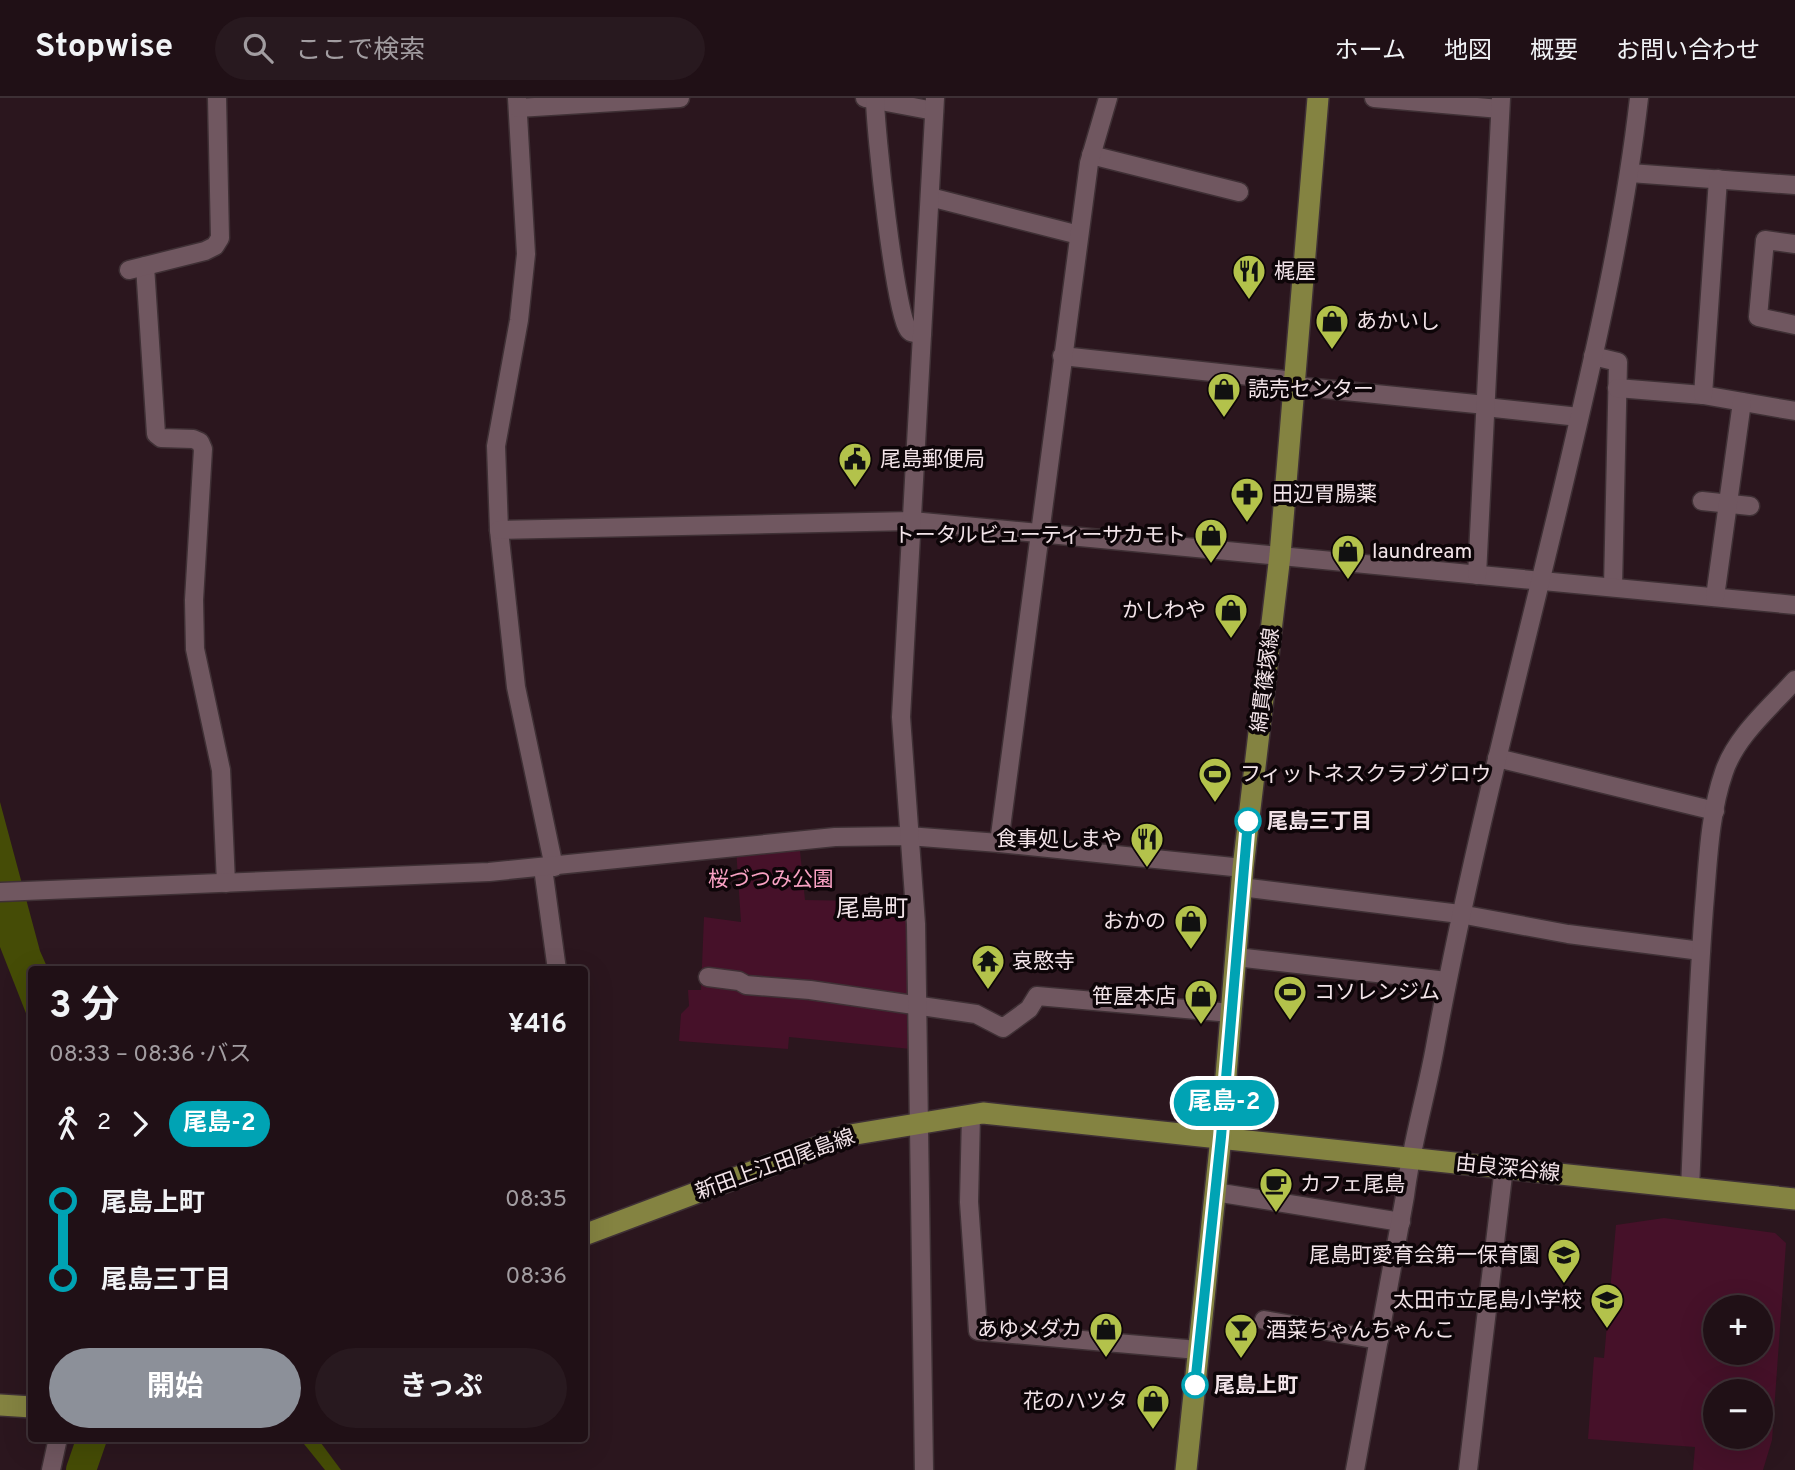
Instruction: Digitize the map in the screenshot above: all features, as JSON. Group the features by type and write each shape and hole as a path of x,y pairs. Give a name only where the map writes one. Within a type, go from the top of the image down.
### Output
{"main road":[{"name":"綿貫篠塚線","path":"1186,1470 1221,1137 1242,877 1280,555 1318,98"},
{"name":"新田上江田尾島線","path":"588,1233 850,1135 918,1121 971,1115 1221,1137"},
{"name":"由良深谷線","path":"1221,1137 1795,1199"},
{"path":"1,1408 28,1407"}],"street":[{"path":"218,98 219,237 215,246 137,268 156,434 160,438 193,439 203,449 194,600 195,649 221,770 226,883"},
{"path":"558,966 549,867 516,687 499,530 496,446 519,320 527,254 517,103 680,98"},
{"path":"865,98 935,104 901,717 916,924 924,1470"},
{"path":"999,843 1079,235 1091,155 1108,98"},
{"path":"1374,98 1500,103 1477,575"},
{"path":"1354,1470 1401,1222 1409,1157 1433,1062 1460,914 1593,356 1630,173 1639,98"},
{"path":"875,99 877,151 898,298 906,327 911,333 922,334"},
{"path":"1091,155 1239,191"},
{"path":"1630,173 1795,184"},
{"path":"1703,395 1718,179"},
{"path":"930,197 1079,235"},
{"path":"1795,244 1765,240 1758,317 1795,325"},
{"path":"1062,356 1579,417"},
{"path":"1593,356 1618,362 1613,587"},
{"path":"1617,388 1703,395 1795,411"},
{"path":"1715,597 1742,402"},
{"path":"1702,502 1750,506"},
{"path":"499,530 912,521 1795,605"},
{"path":"1690,1189 1701,951 1709,848 1723,772 1738,745 1795,680"},
{"path":"1497,758 1715,811"},
{"path":"0,892 47,893 549,867 835,837 908,836 999,843 1242,877 1568,934 1701,951"},
{"path":"1236,957 1447,981"},
{"path":"708,978 976,1014 1003,1028 1029,1009 1037,996 1231,1013"},
{"path":"971,1115 969,1202 978,1331 1199,1350"},
{"path":"1468,1470 1504,1167"},
{"path":"1215,1192 1401,1222"},
{"path":"1264,1320 1379,1340"},
{"path":"51,1470 57,1442"}],"green space":[{"name":"桜づつみ公園","path":"799,841 805,900 858,901 857,912 909,919 911,1049 789,1037 788,1049 679,1041 681,1014 689,1006 688,990 701,990 704,917 741,922 736,848"},
{"path":"1664,1218 1775,1233 1786,1243 1773,1426 1773,1379 1703,1379 1703,1449 1769,1449 1763,1470 1693,1470 1695,1447 1588,1439 1594,1357 1604,1358 1616,1225"}],"shaded area":[{"path":"0,802 40,951 47,966 28,966 28,1018 0,947"},
{"path":"302,1442 320,1442 341,1470 325,1470"}],"waterway":[{"path":"81,1470 91,1442"}],"bus line":[{"name":"尾島-2","path":"1195,1385 1221,1137 1248,821"}],"place":[{"name":"梶屋","path":"1249,301"},
{"name":"あかいし","path":"1332,351"},
{"name":"読売センター","path":"1224,419"},
{"name":"尾島郵便局","path":"855,489"},
{"name":"田辺胃腸薬","path":"1247,524"},
{"name":"トータルビューティーサカモト","path":"1211,565"},
{"name":"laundream","path":"1348,581"},
{"name":"かしわや","path":"1231,640"},
{"name":"フィットネスクラブグロウ","path":"1215,804"},
{"name":"尾島三丁目","path":"1248,821"},
{"name":"食事処しまや","path":"1147,869"},
{"name":"おかの","path":"1191,951"},
{"name":"哀愍寺","path":"988,991"},
{"name":"コソレンジム","path":"1290,1022"},
{"name":"笹屋本店","path":"1201,1026"},
{"name":"カフェ尾島","path":"1276,1214"},
{"name":"尾島町愛育会第一保育園","path":"1564,1285"},
{"name":"太田市立尾島小学校","path":"1607,1330"},
{"name":"あゆメダカ","path":"1106,1359"},
{"name":"酒菜ちゃんちゃんこ","path":"1241,1360"},
{"name":"尾島上町","path":"1195,1385"},
{"name":"花のハツタ","path":"1153,1431"}],"district":[{"name":"尾島町","path":"872,908"}]}
